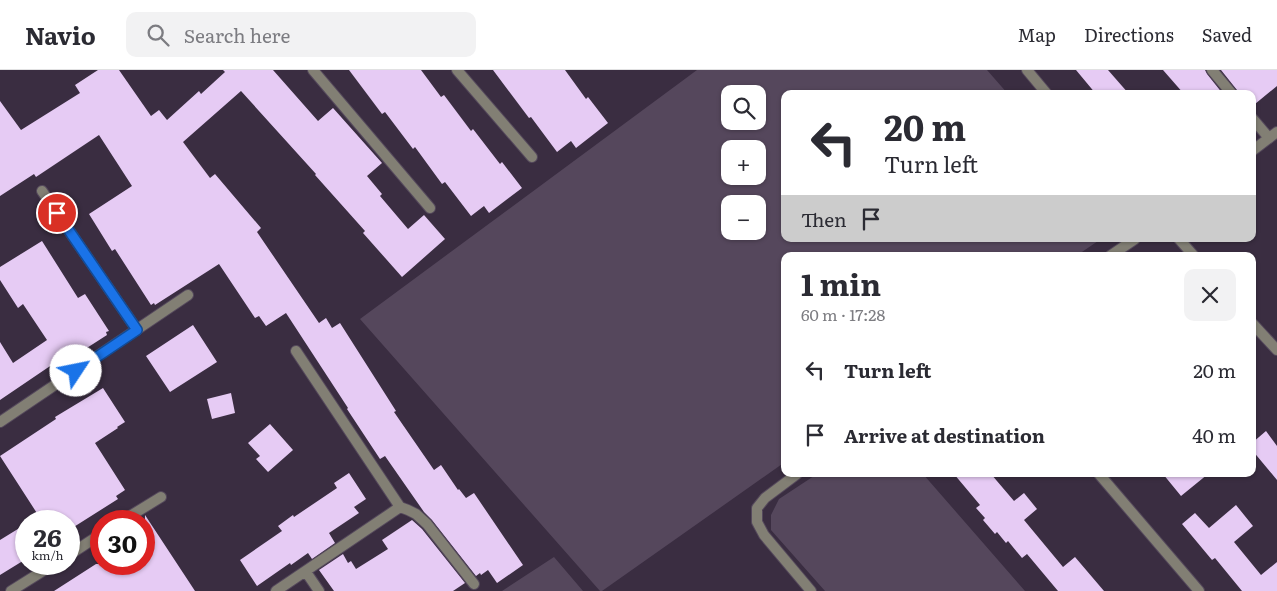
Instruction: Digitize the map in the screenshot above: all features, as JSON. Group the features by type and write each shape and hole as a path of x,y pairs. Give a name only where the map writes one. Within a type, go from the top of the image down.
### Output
{"street":[{"path":"313,70 430,208"},
{"path":"457,70 532,157"},
{"path":"1027,70 1044,90"},
{"path":"1212,70 1229,90"},
{"path":"1256,121 1273,135 1256,148"},
{"path":"42,191 137,330"},
{"path":"1116,252 1131,242"},
{"path":"1182,242 1190,252"},
{"path":"0,422 188,295"},
{"path":"1256,327 1277,350"},
{"path":"296,351 400,507 416,514 427,524 474,584"},
{"path":"793,477 765,498 757,508 757,522 764,535 811,591"},
{"path":"1102,477 1199,591"},
{"path":"140,510 161,497"},
{"path":"276,591 400,507"},
{"path":"306,572 318,591"},
{"path":"10,591 36,575"}],"shaded area":[{"path":"697,70 987,70 1004,90 781,90 781,242 1097,242 1082,252 781,252 781,465 602,591 360,319"},
{"path":"812,477 926,477 1025,591 825,591 771,530 771,515 779,499"},
{"path":"554,557 583,591 502,591"}],"building":[{"path":"98,70 119,70 151,116 159,110 167,120 199,91 201,94 225,72 223,70 273,70 318,121 333,108 382,163 367,176 382,194 380,196 408,229 424,215 445,239 402,277 363,233 365,231 316,174 241,91 183,142 210,178 215,174 261,228 257,232 319,323 326,318 332,328 340,323 396,411 394,412 434,470 441,465 458,490 466,498 474,493 523,565 497,583 488,570 476,576 424,512 385,456 380,459 286,313 266,326 259,316 255,318 219,264 155,305 154,303 151,305 115,249 112,251 89,214 132,186 99,135 36,177 34,174 0,196 0,101 21,130 80,93 75,85"},
{"path":"349,70 421,70 441,97 444,95 471,131 473,129 500,164 502,162 522,188 489,213 484,206 471,216 445,182 442,184 415,147 413,149 385,112 382,114"},
{"path":"493,70 565,70 586,99 588,97 608,123 576,148 571,141 557,152"},
{"path":"1076,70 1108,70 1126,90 1093,90"},
{"path":"1163,70 1205,70 1220,90 1180,90"},
{"path":"1221,70 1277,70 1277,86 1256,103 1256,90 1237,90"},
{"path":"42,241 78,298 85,294 109,331 106,332 107,335 65,362 64,360 60,362 59,360 0,400 0,342 13,363 47,340 23,304 18,308 0,280 0,267"},
{"path":"193,325 217,362 170,392 146,356"},
{"path":"103,388 125,422 95,443 125,490 116,496 118,499 101,510 90,510 90,517 80,523 80,510 35,510 0,456 56,419 55,417"},
{"path":"231,393 235,413 212,419 207,399"},
{"path":"270,424 293,450 268,472 256,459 260,456 248,443"},
{"path":"1266,431 1277,446 1277,480 1256,455 1256,440"},
{"path":"349,473 366,499 354,507 359,513 329,533 335,543 312,559 308,553 257,586 240,560 282,531 278,526 337,488 334,483"},
{"path":"957,477 994,477 1014,501 1024,493 1037,509 1024,520 1063,567 1075,557 1104,591 1058,591 1027,554 1022,558 1008,541 1006,543 997,532 995,534 976,508 980,505"},
{"path":"1165,477 1204,477 1181,496"},
{"path":"1236,505 1253,526 1234,542 1261,575 1277,562 1277,591 1242,591 1215,558 1212,560 1182,524 1195,513 1209,528"},
{"path":"412,520 422,529 465,583 453,591 334,591 319,570 343,554 348,563 351,561 356,569 388,549 382,540"},
{"path":"155,530 195,591 54,591 90,568 90,575 155,575"},
{"path":"15,531 15,566 0,575 0,540"}],"route":[{"path":"57,213 137,330 76,371"}]}
